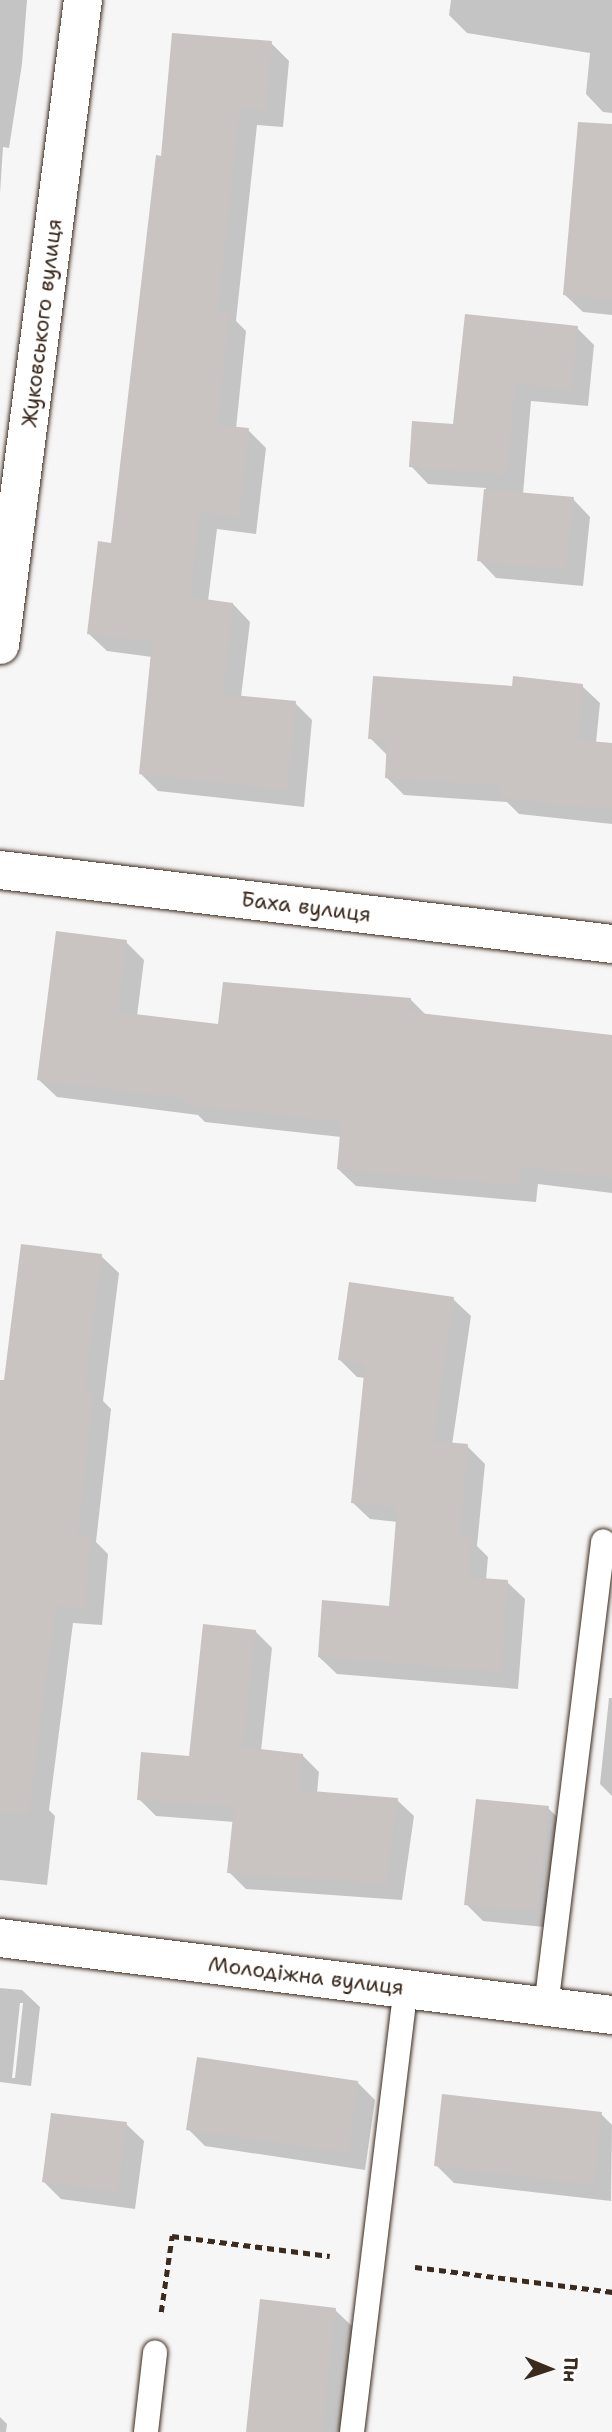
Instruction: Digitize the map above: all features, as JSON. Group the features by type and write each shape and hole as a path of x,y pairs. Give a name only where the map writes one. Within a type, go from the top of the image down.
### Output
{"street":[{"name":"Жуковського вулиця","path":"0,645 83,0"},
{"name":"Баха вулиця","path":"0,870 612,944"},
{"name":"Молодіжна вулиця","path":"0,1938 612,2015"}],"lane":[{"path":"546,2007 603,1541"},
{"path":"352,2432 406,1989"},
{"path":"146,2432 155,2353"}],"building":[{"path":"172,33 272,41 266,111 240,108 218,311 229,312 218,425 249,428 239,517 200,512 190,597 233,603 223,694 296,701 287,790 139,774 152,642 87,634 98,541 111,543 156,155 161,156"},
{"path":"578,122 612,124 612,300 563,295"},
{"path":"465,314 578,326 572,390 515,384 507,475 409,467 412,421 453,424"},
{"path":"484,489 574,497 566,570 477,561"},
{"path":"373,676 512,686 513,676 583,684 578,740 612,743 612,810 500,798 501,786 385,778 387,740 368,739"},
{"path":"56,931 127,940 118,1012 218,1024 223,982 411,998 410,1012 612,1035 612,1178 522,1167 519,1186 337,1169 341,1122 185,1105 186,1099 37,1080"},
{"path":"21,1244 102,1254 85,1389 94,1390 78,1534 91,1535 85,1609 56,1606 29,1814 0,1812 0,1380 4,1380"},
{"path":"349,1282 454,1297 433,1441 468,1444 460,1537 471,1538 468,1577 508,1580 501,1672 318,1657 322,1600 389,1606 397,1507 351,1503 365,1364 338,1360"},
{"path":"203,1624 256,1630 243,1747 303,1754 299,1790 398,1798 386,1884 227,1873 234,1807 137,1800 141,1752 189,1756"},
{"path":"476,1799 549,1806 538,1911 464,1905"},
{"path":"197,2057 358,2081 348,2153 186,2130"},
{"path":"442,2094 602,2112 594,2185 434,2166"},
{"path":"51,2113 127,2122 118,2192 42,2182"},
{"path":"260,2299 336,2308 322,2432 246,2432"}]}
